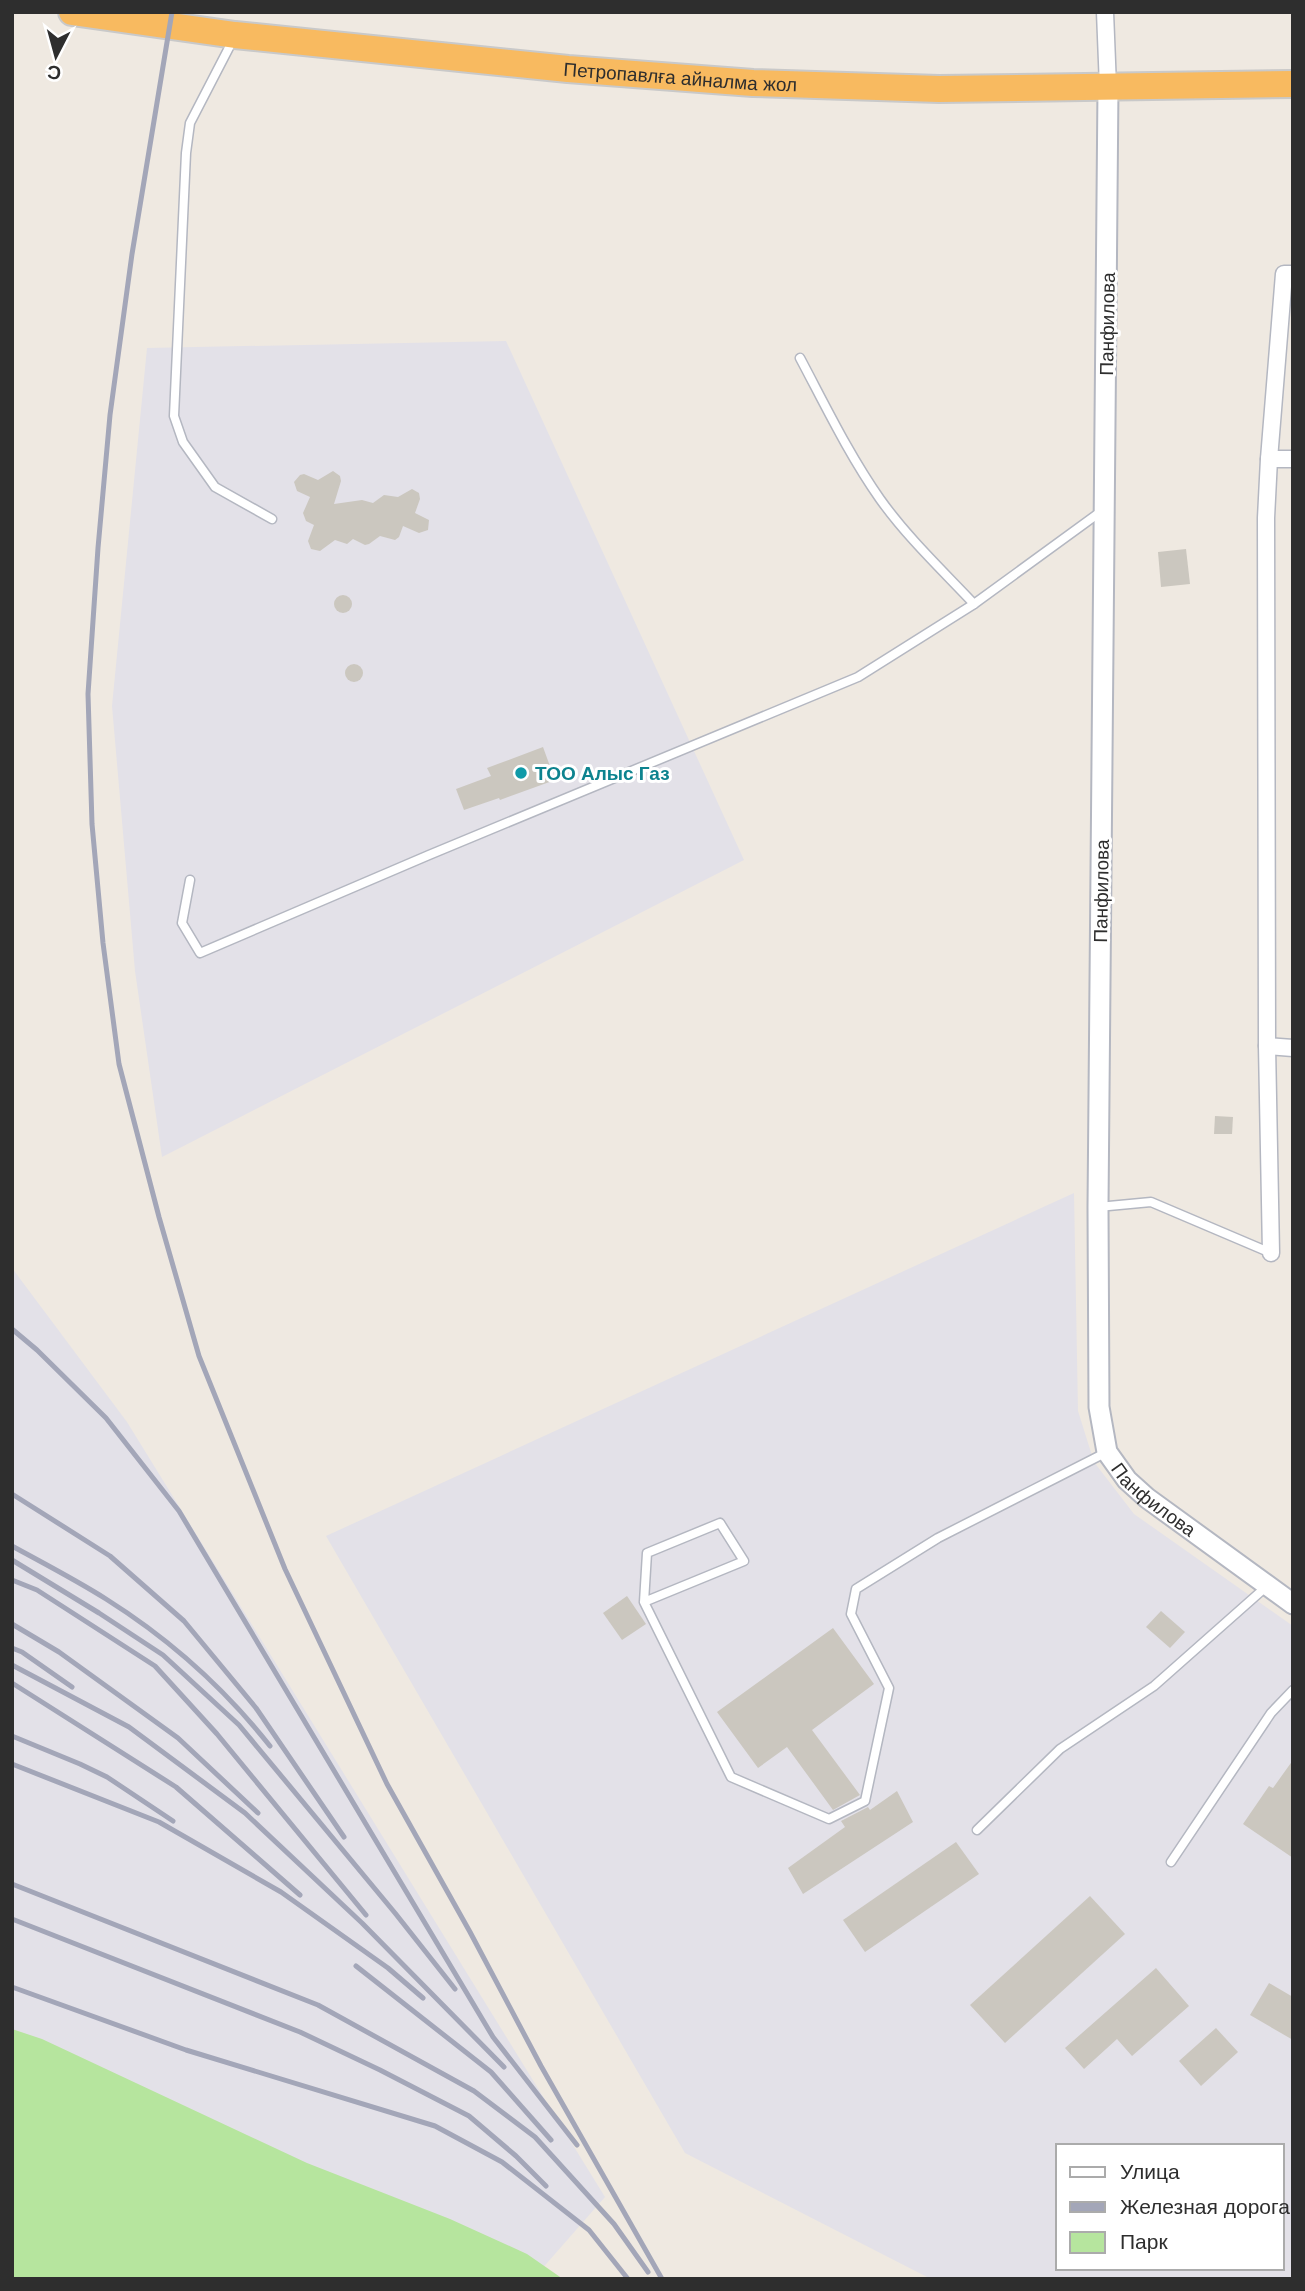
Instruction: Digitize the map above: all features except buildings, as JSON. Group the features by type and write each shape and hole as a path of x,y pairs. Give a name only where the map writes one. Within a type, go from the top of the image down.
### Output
{"highway":[{"name":"Петропавлға айналма жол","path":"72,12 236,35 568,69 753,83 939,89 1293,84"}],"street":[{"path":"1105,12 1108,87"},
{"name":"Панфилова","path":"1108,87 1098,1207 1099,1407 1107,1452 1127,1480 1147,1498 1293,1604"},
{"path":"1272,1253 1267,1046 1266,518 1269,459 1288,274"},
{"path":"1269,459 1293,460"},
{"path":"1267,1046 1293,1048"}],"lane":[{"path":"236,35 190,123 186,153 174,416 183,442 215,487 272,519"},
{"path":"800,358 879,498 908,534 974,604"},
{"path":"190,880 182,923 200,953 858,677 974,604 1105,508"},
{"path":"1098,1207 1151,1202 1272,1253"},
{"path":"644,1602 744,1561 720,1523 647,1553 644,1602 731,1777 829,1819 865,1801 889,1688 851,1614 856,1589 938,1538 1107,1452"},
{"path":"977,1830 1060,1749 1154,1686 1267,1586"},
{"path":"1171,1862 1272,1713 1293,1690"}],"shaded area":[{"path":"506,341 744,860 162,1157 135,971 112,706 147,348"},
{"path":"1074,1193 1078,1411 1094,1462 1134,1514 1293,1626 1293,2279 931,2279 685,2153 326,1536"},
{"path":"12,1268 127,1422 605,2197 533,2279 12,2106"}],"green space":[{"path":"12,2029 42,2039 307,2163 450,2219 527,2254 563,2279 12,2279"}],"railway":[{"path":"172,12 132,254 110,415 88,694 92,824 103,943 119,1064 199,1356 285,1569 387,1784 541,2066 662,2279"},
{"path":"12,1329 106,1418 179,1511 493,2037 577,2145"},
{"path":"12,1494 110,1556 184,1621 256,1708 344,1837"},
{"path":"12,1546 95,1592 151,1630 215,1685 270,1746"},
{"path":"12,1560 163,1655 239,1725 455,1989"},
{"path":"12,1580 37,1590 155,1666 217,1734 366,1915"},
{"path":"12,1624 59,1652 178,1738 258,1813"},
{"path":"12,1648 72,1687"},
{"path":"12,1665 129,1727 245,1813 362,1923 504,2067"},
{"path":"12,1683 176,1787 300,1895"},
{"path":"12,1736 107,1777 173,1821"},
{"path":"12,1764 159,1822 281,1892 388,1968 423,1998"},
{"path":"12,1884 318,2005 474,2091 535,2137 614,2224 648,2272"},
{"path":"12,1919 300,2032 380,2070 469,2116 546,2186"},
{"path":"356,1966 491,2072 551,2140"},
{"path":"12,1987 186,2050 435,2126 502,2162 589,2230 628,2279"}],"place":[{"name":"ТОО Алыс Газ","path":"521,773"}]}
